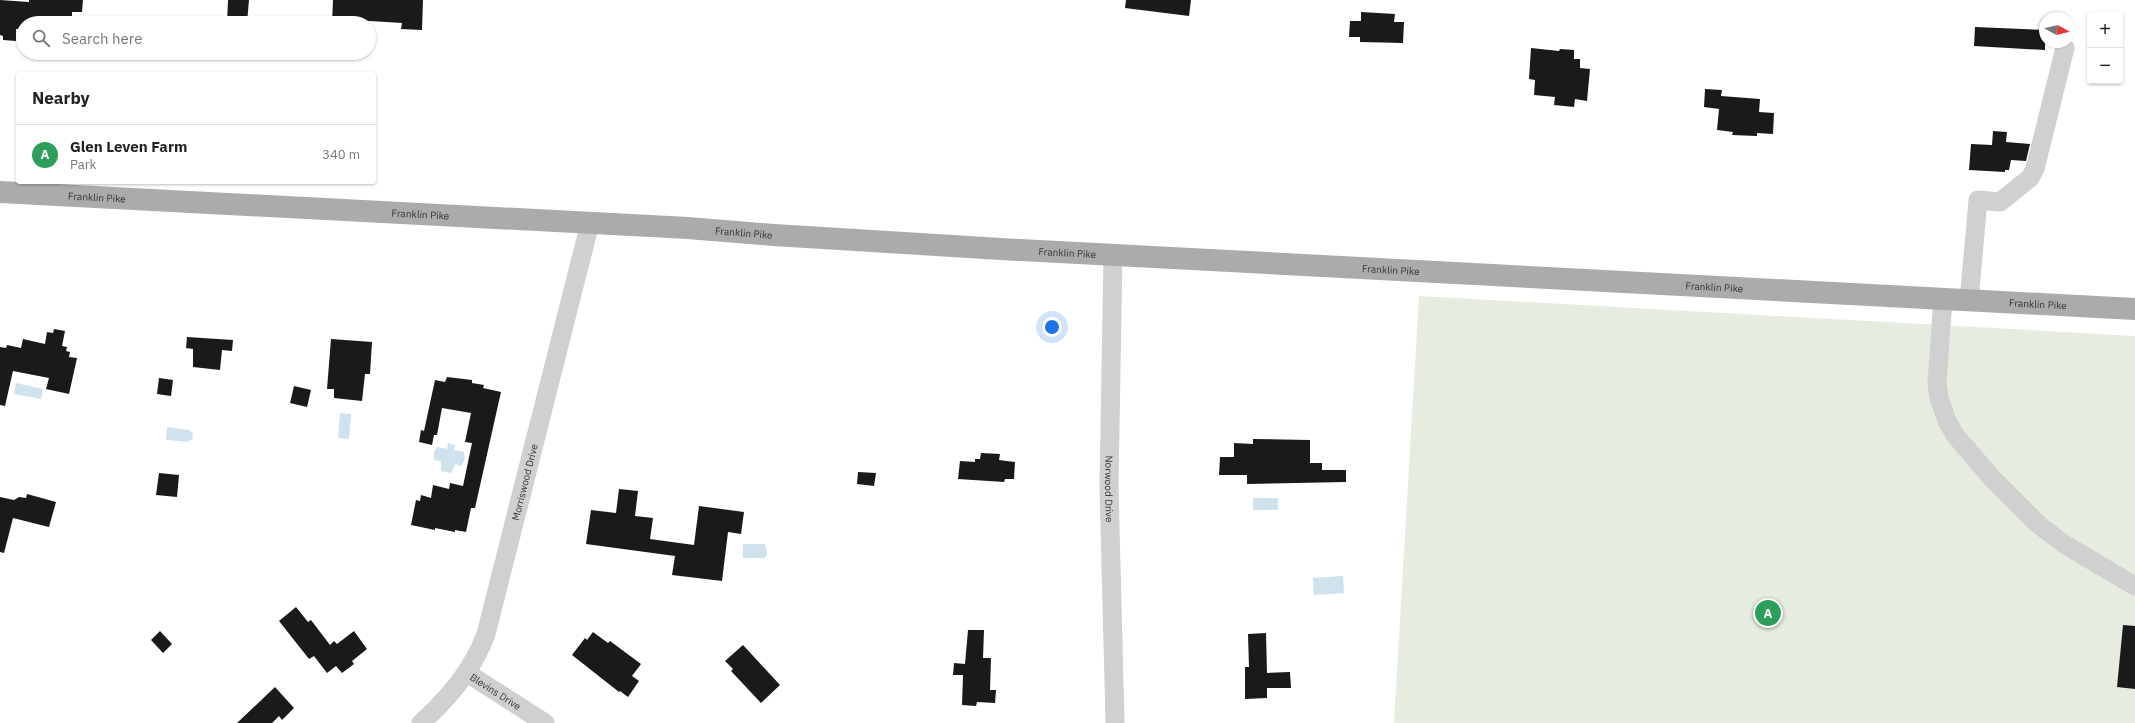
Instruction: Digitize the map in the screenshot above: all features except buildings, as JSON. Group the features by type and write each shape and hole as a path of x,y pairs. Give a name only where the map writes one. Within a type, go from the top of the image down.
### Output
{"main road":[{"name":"Franklin Pike","path":"0,192 590,223 1113,254 2135,309"}],"street":[{"path":"1969,301 1978,200 2000,202 2030,178 2035,169 2064,48"},
{"name":"Morriswood Drive","path":"420,723 453,692 467,673 482,644 490,620 590,223"},
{"name":"Norwood Drive","path":"1113,254 1109,485 1115,723"},
{"path":"1943,299 1936,383 1943,409 1955,436 1991,477 2039,525 2064,544 2135,586"},
{"name":"Blevins Drive","path":"467,673 545,723"}],"shaded area":[{"path":"1419,296 2135,336 2135,723 1394,723"}],"water":[{"path":"16,383 43,389 41,399 14,394"},
{"path":"340,413 351,414 349,439 338,438"},
{"path":"167,427 190,430 190,432 193,433 192,440 189,440 189,442 166,440"},
{"path":"448,443 455,445 454,450 464,452 465,459 461,466 455,464 451,473 441,471 441,461 434,460 434,452 437,447 447,449"},
{"path":"1253,498 1278,498 1278,510 1253,510"},
{"path":"743,544 765,544 767,552 765,558 743,558"},
{"path":"1343,576 1344,593 1314,595 1313,578"}],"place":[{"name":"Glen Leven Farm","path":"1768,613"}]}
